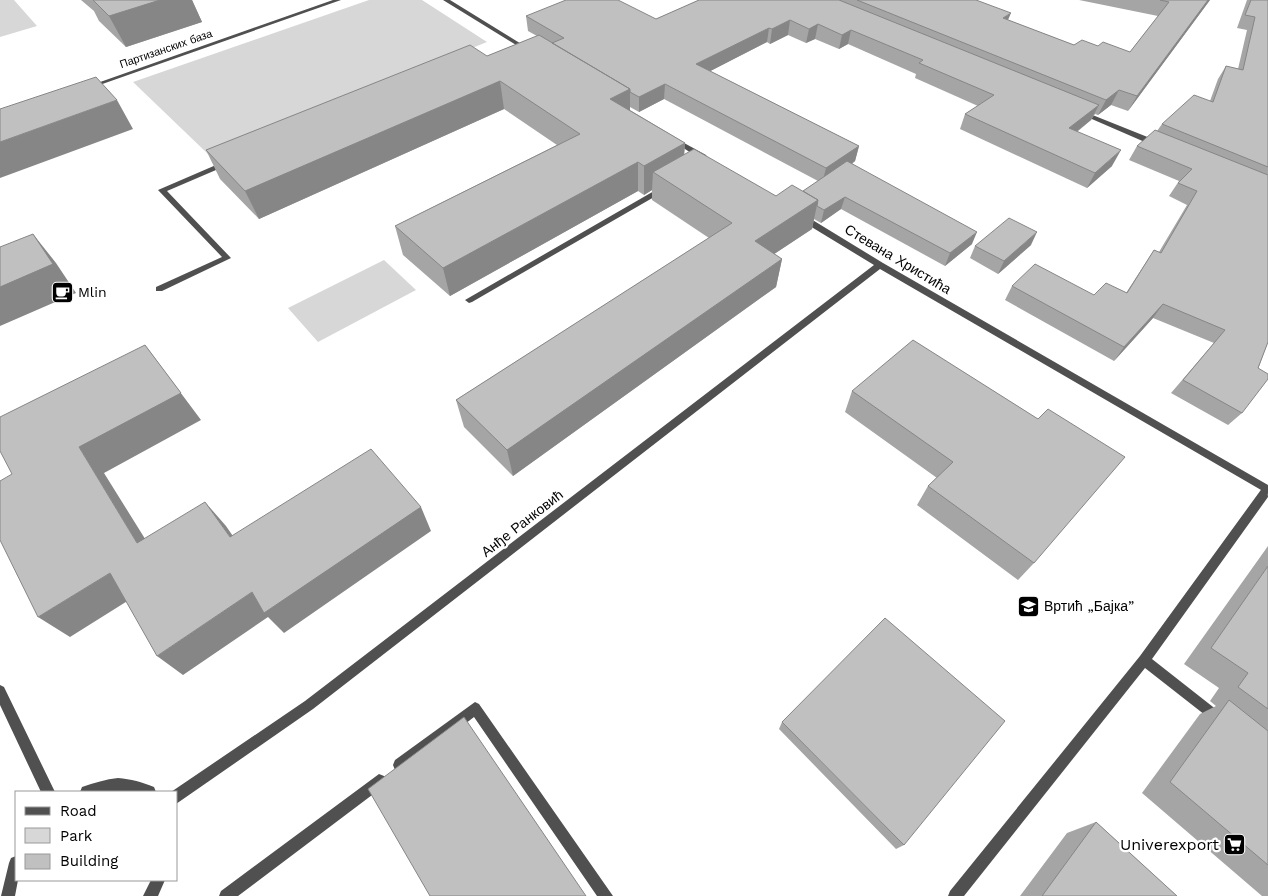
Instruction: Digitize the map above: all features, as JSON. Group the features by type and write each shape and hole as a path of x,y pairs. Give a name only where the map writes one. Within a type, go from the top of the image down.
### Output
{"street":[{"name":"Партизанских база","path":"77,91 338,0"},
{"path":"446,0 532,53"},
{"path":"510,47 518,44"},
{"path":"1076,110 1168,148"},
{"path":"671,138 711,162 702,167"},
{"path":"159,289 227,258 162,190 235,160"},
{"path":"469,300 668,187"},
{"name":"Стевана Христића","path":"793,212 880,265 1268,489"},
{"name":"Анђе Ранковић","path":"178,796 309,705 880,265"},
{"path":"955,896 1144,660 1268,489"},
{"path":"1144,660 1229,727"},
{"path":"0,691 48,791"},
{"path":"226,896 475,708 606,896"},
{"path":"90,791 106,785 129,785 145,791"},
{"path":"8,896 8,887 15,866"},
{"path":"150,896 158,881"}],"green space":[{"path":"0,0 14,0 37,26 0,37"},
{"path":"369,0 422,0 487,42 208,154 133,82"},
{"path":"384,260 416,290 318,342 288,308"}],"building":[{"path":"93,0 160,0 109,16"},
{"path":"566,0 618,0 656,19 699,0 839,0 1099,105 1069,128 1121,150 1095,173 965,114 994,95 919,63 923,60 851,30 842,35 818,24 809,29 790,20 772,29 769,28 696,64 859,146 826,168 665,84 639,97 630,92 630,89 552,43 564,38 526,16"},
{"path":"857,0 976,0 1011,13 1003,18 1074,45 1082,40 1098,46 1103,42 1130,52 1169,2 1160,0 1208,0 1137,96 1119,90 1106,100"},
{"path":"1251,0 1268,0 1268,167 1162,124 1194,95 1213,102 1226,66 1243,70 1255,17 1245,15"},
{"path":"539,35 630,89 610,99 685,143 644,166 638,162 443,268 395,226 580,134 500,81 245,191 206,150 470,45 487,56"},
{"path":"96,77 117,100 0,142 0,109"},
{"path":"1155,130 1268,175 1268,342 1258,368 1268,374 1268,379 1242,413 1183,380 1225,330 1163,304 1124,347 1012,286 1035,264 1094,295 1106,283 1127,293 1154,250 1161,253 1197,191 1178,183 1192,169 1137,146"},
{"path":"694,149 776,196 792,185 818,200 755,241 782,259 507,450 456,400 732,223 653,172"},
{"path":"847,161 977,232 950,253 845,197 824,210 817,206 818,200 803,191"},
{"path":"1009,218 1037,232 1004,261 975,246"},
{"path":"33,234 53,264 0,287 0,247"},
{"path":"913,340 1038,419 1048,409 1125,457 1034,563 928,486 953,462 852,391"},
{"path":"145,345 181,393 79,447 137,543 205,502 230,537 371,449 421,507 264,613 252,592 157,656 110,573 38,617 0,540 0,481 12,474 0,451 0,417"},
{"path":"1268,566 1268,709 1238,687 1248,673 1211,648"},
{"path":"885,618 1005,721 904,845 782,722"},
{"path":"1229,700 1268,731 1268,865 1170,782"},
{"path":"464,717 586,896 430,896 368,789"},
{"path":"1096,822 1177,896 1042,896"}],"place":[{"name":"Mlin","path":"62,292"},
{"name":"Вртић „Бајка”","path":"1028,606"},
{"name":"Univerexport","path":"1235,844"}]}
